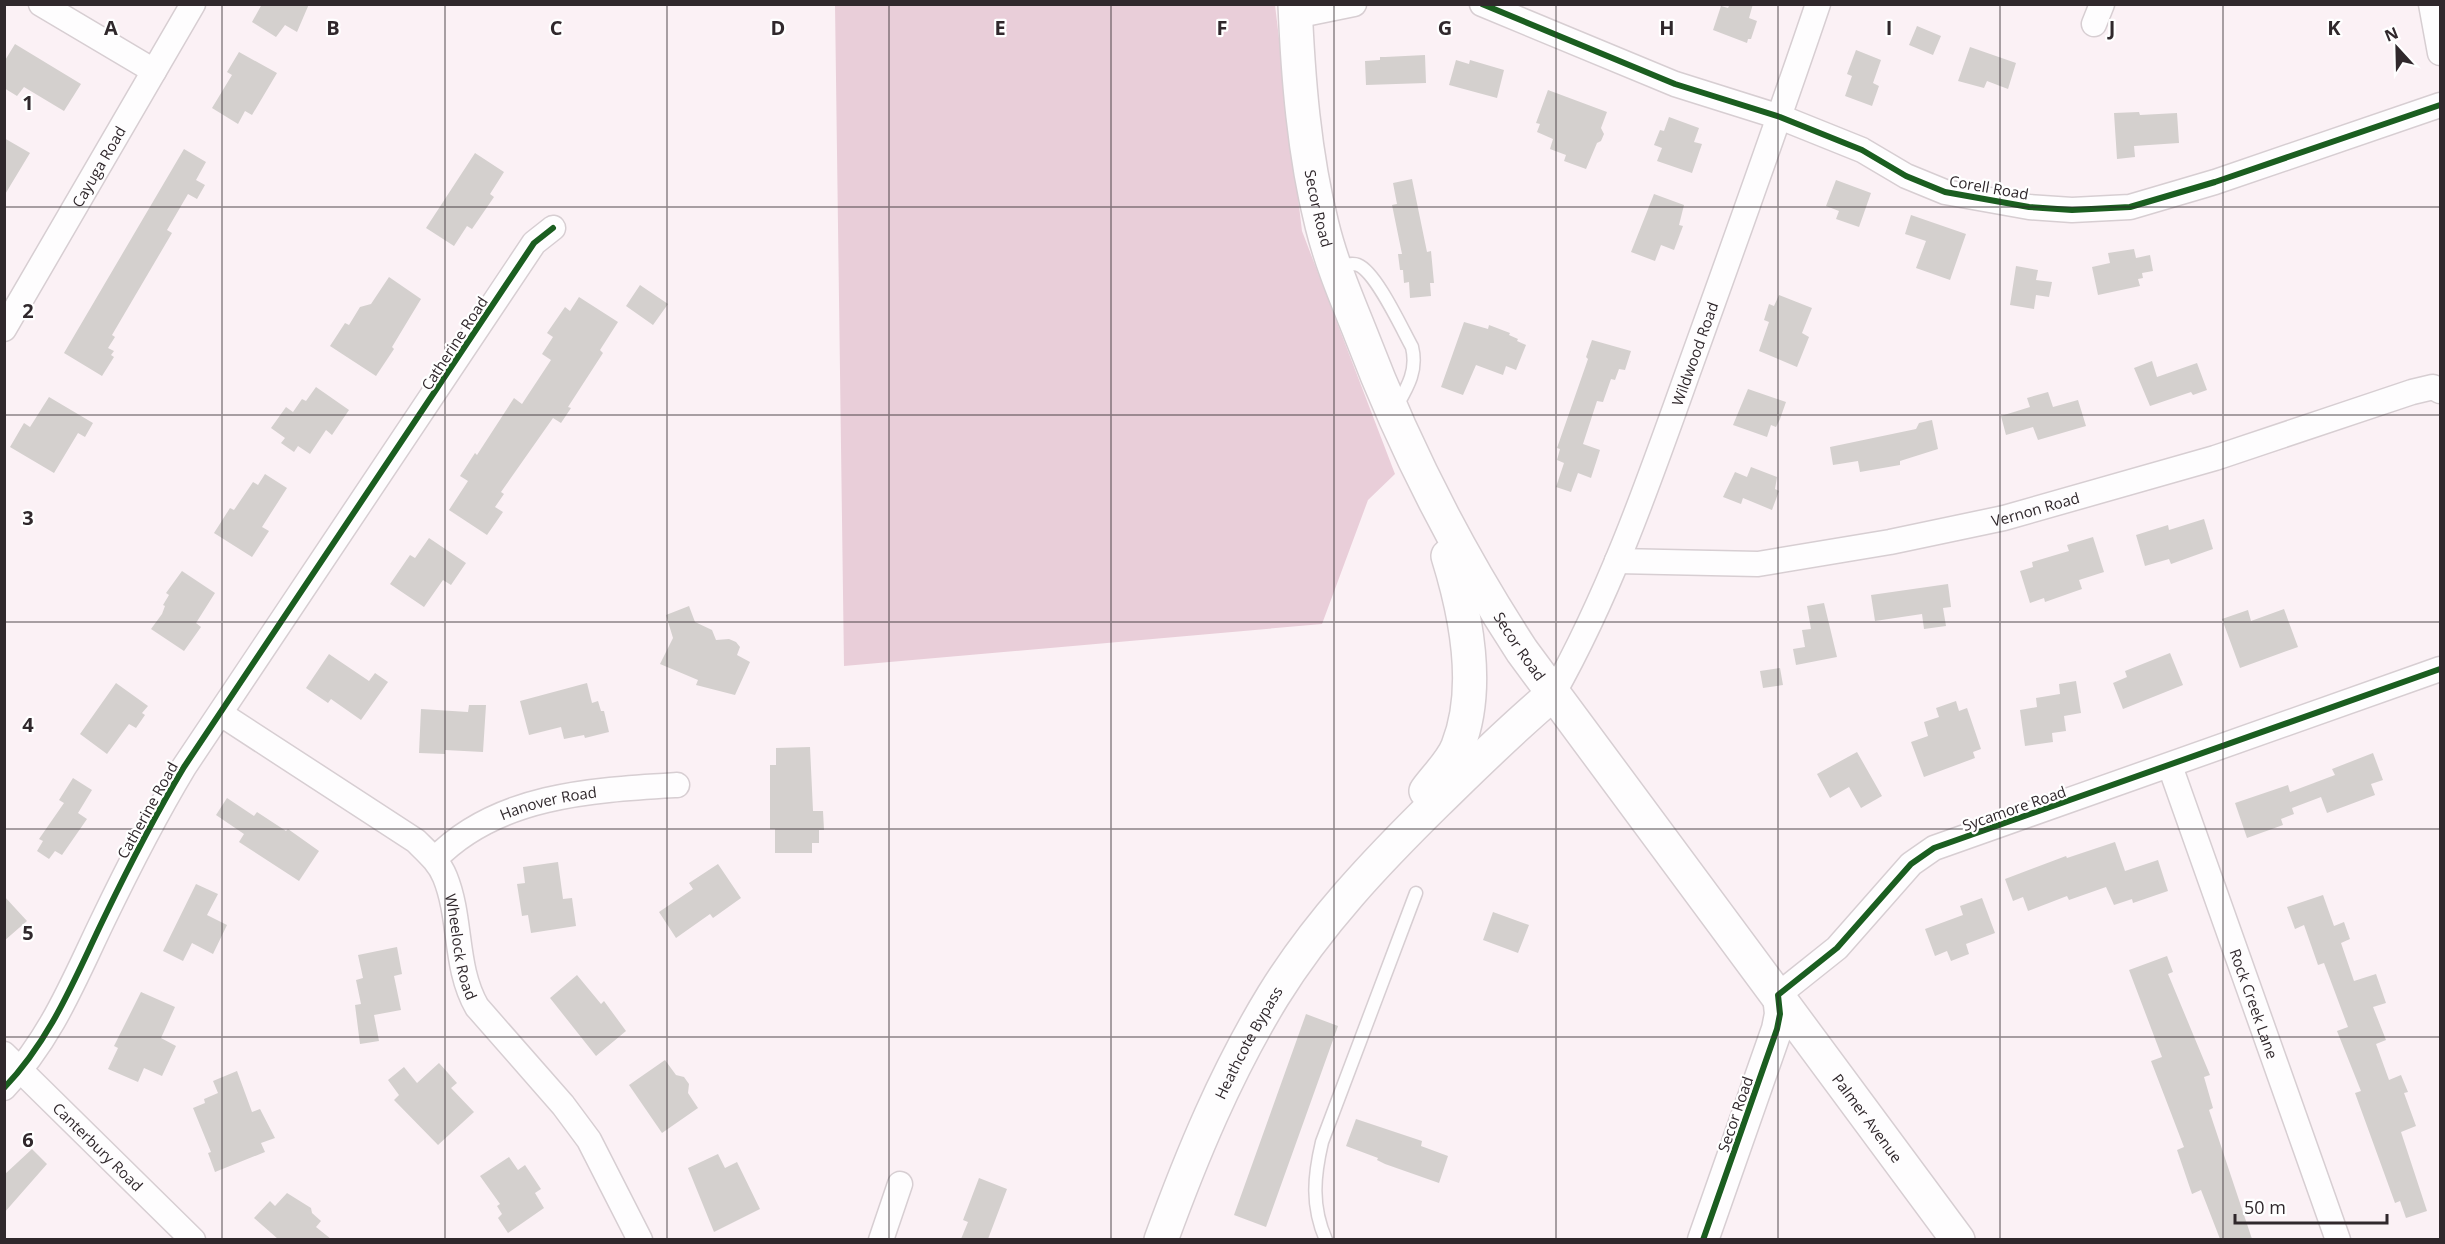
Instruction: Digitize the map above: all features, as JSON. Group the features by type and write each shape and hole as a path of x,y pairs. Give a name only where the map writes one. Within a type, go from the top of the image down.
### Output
{"main road":[{"name":"Secor Road","path":"1295,10 1309,163 1322,226 1335,267 1393,412 1429,494 1478,584 1553,694 1778,996"},
{"path":"1370,867 1458,747 1468,702 1468,657 1461,601 1429,494"},
{"path":"1370,867 1514,726 1553,694"},
{"name":"Heathcote Bypass","path":"1161,1239 1203,1130 1233,1067 1288,973 1370,867"},
{"name":"Palmer Avenue","path":"1778,996 1958,1239"}],"street":[{"path":"41,4 154,71"},
{"name":"Cayuga Road","path":"4,329 193,4"},
{"path":"1295,10 1354,4"},
{"name":"Corell Road","path":"1482,4 1675,84 1780,117 1862,150 1906,176 1945,192 2029,207 2072,210 2141,204 2215,182 2440,105"},
{"name":"Wildwood Road","path":"1553,694 1570,665 1617,561 1780,117 1818,4"},
{"path":"2431,4 2440,53"},
{"name":"Catherine Road","path":"4,1088 13,1062 45,1038 76,980 150,823 184,767 534,243 553,228"},
{"name":"Vernon Road","path":"1617,561 1758,564 1890,542 2004,518 2215,458 2412,392 2433,387 2440,391"},
{"name":"Sycamore Road","path":"1778,996 1837,948 1911,864 1934,848 2440,669"},
{"name":"Wheelock Road","path":"221,714 416,841 435,859 445,876 453,906 468,991 477,1007 563,1105 589,1140 640,1239"},
{"name":"Rock Creek Lane","path":"2170,766 2338,1239"},
{"name":"Hanover Road","path":"435,859 455,838 506,811 547,800 633,788 677,785"},
{"name":"Secor Road","path":"1703,1239 1777,1029 1780,1014 1778,996"},
{"name":"Canterbury Road","path":"13,1062 193,1239"},
{"path":"881,1239 900,1184"}],"lane":[{"path":"1335,267 1353,263 1361,266 1371,277 1412,347 1415,359 1412,380 1393,412"},
{"path":"1326,1239 1315,1206 1314,1174 1322,1142 1416,893"}],"shaded area":[{"path":"835,5 1275,5 1302,231 1395,474 1368,500 1322,624 844,666"}],"building":[{"path":"262,4 309,4 297,32 285,25 276,37 252,22"},
{"path":"1730,4 1753,4 1749,18 1757,21 1751,39 1748,39 1747,43 1713,30 1721,6 1728,8"},
{"path":"1917,26 1941,36 1933,55 1909,45"},
{"path":"15,44 81,84 64,111 24,87 17,96 4,88 4,62"},
{"path":"1970,47 2016,63 2008,89 1987,81 1984,88 1958,81"},
{"path":"1856,50 1881,60 1873,83 1879,86 1872,106 1845,96 1852,76 1847,74"},
{"path":"239,52 277,73 252,115 245,111 238,124 212,108 232,75 227,72"},
{"path":"1425,55 1426,83 1366,85 1365,61 1380,60 1380,57"},
{"path":"1456,60 1469,64 1470,60 1504,70 1497,98 1449,85"},
{"path":"1548,90 1607,112 1601,128 1604,134 1601,141 1597,143 1586,169 1564,161 1566,155 1550,149 1553,139 1537,132 1540,124 1536,123"},
{"path":"2139,112 2140,115 2177,113 2179,143 2134,146 2135,157 2117,159 2114,113"},
{"path":"1669,117 1699,128 1694,142 1702,144 1692,173 1657,161 1662,148 1654,145 1660,130 1664,131"},
{"path":"4,138 30,153 4,196"},
{"path":"184,149 206,162 196,180 205,185 197,199 188,194 167,230 172,233 112,335 115,337 108,348 114,351 111,355 114,357 102,376 64,353"},
{"path":"475,153 504,172 490,194 494,197 472,229 467,226 454,246 426,228"},
{"path":"1412,179 1427,252 1431,251 1434,283 1430,283 1431,296 1410,298 1409,282 1404,283 1403,270 1400,270 1398,254 1402,254 1392,205 1397,204 1393,183"},
{"path":"1836,180 1871,193 1859,227 1836,219 1839,211 1826,206"},
{"path":"1654,194 1684,205 1679,225 1683,226 1674,250 1661,245 1655,261 1631,252"},
{"path":"1911,215 1966,234 1950,280 1916,268 1926,241 1905,234"},
{"path":"2134,249 2136,258 2150,255 2153,271 2142,273 2143,278 2138,279 2140,286 2098,295 2092,267 2110,263 2108,253"},
{"path":"2016,266 2038,270 2036,280 2052,282 2049,297 2036,295 2034,309 2010,305"},
{"path":"389,277 421,299 392,347 394,349 376,376 330,346 345,323 349,325 360,307 371,304"},
{"path":"640,285 668,304 653,325 626,306"},
{"path":"1779,295 1812,308 1802,333 1809,337 1797,367 1759,351 1769,322 1764,320 1769,304 1774,306"},
{"path":"579,297 618,322 600,350 603,353 568,407 571,408 561,423 553,418 501,492 504,494 495,507 503,512 487,535 449,510 468,481 460,476 475,453 477,455 514,398 522,404 551,360 542,354 553,337 547,333 565,307 570,311"},
{"path":"1464,322 1488,329 1489,325 1510,333 1509,335 1518,339 1517,341 1526,345 1516,370 1506,366 1503,375 1476,365 1463,395 1441,387"},
{"path":"1592,340 1631,351 1625,370 1619,369 1615,380 1611,379 1603,402 1597,401 1583,444 1600,450 1591,478 1578,473 1571,492 1556,487 1564,463 1557,460 1560,449 1557,448 1588,359 1586,357"},
{"path":"2152,361 2157,377 2197,363 2207,390 2193,395 2191,392 2150,406 2134,368"},
{"path":"316,387 349,410 332,435 326,430 310,454 298,446 294,452 281,443 285,438 271,428 286,407 293,412 302,399 306,401"},
{"path":"1748,389 1786,402 1776,427 1771,425 1767,437 1733,425"},
{"path":"2048,392 2053,407 2078,400 2086,426 2038,440 2033,427 2006,435 2001,416 2030,407 2027,398"},
{"path":"49,397 93,423 85,437 78,433 54,473 10,447 24,423 30,427"},
{"path":"1932,420 1938,449 1900,461 1900,465 1860,472 1858,461 1833,465 1830,447 1916,429 1919,423"},
{"path":"1751,467 1777,477 1775,489 1779,491 1772,510 1743,498 1741,504 1723,497 1735,472 1747,477"},
{"path":"265,474 287,488 262,527 269,531 252,557 214,533 230,508 234,510 253,482 258,485"},
{"path":"2204,519 2213,549 2171,564 2169,559 2145,566 2136,535 2168,525 2169,530"},
{"path":"2093,537 2104,572 2079,580 2082,589 2045,602 2044,598 2030,603 2020,571 2033,567 2032,562 2069,551 2067,545"},
{"path":"429,538 466,563 451,585 443,580 424,607 390,584 410,555 415,558"},
{"path":"182,571 215,593 196,623 201,627 184,651 151,629 162,614 165,606 163,605 169,595 166,593"},
{"path":"1948,584 1951,607 1943,608 1946,626 1924,629 1922,614 1875,621 1871,595"},
{"path":"1824,603 1837,657 1796,665 1793,649 1805,647 1802,630 1811,629 1807,606"},
{"path":"689,606 695,622 712,630 716,640 729,639 736,642 740,647 737,655 750,662 735,695 696,685 698,680 660,664 673,638 666,615"},
{"path":"2284,609 2298,647 2240,668 2222,619 2248,610 2251,621"},
{"path":"2170,653 2183,685 2123,709 2113,683 2127,677 2125,671"},
{"path":"329,654 369,681 375,673 388,682 361,720 331,699 328,703 306,688"},
{"path":"1780,668 1783,685 1763,688 1760,671"},
{"path":"2076,681 2081,713 2064,716 2066,731 2052,733 2053,742 2025,746 2020,710 2037,707 2036,698 2060,694 2059,684"},
{"path":"116,683 148,706 142,713 145,715 136,728 129,724 107,754 80,734"},
{"path":"587,683 592,703 598,701 601,711 604,711 609,732 585,738 584,735 564,739 561,727 529,735 520,701"},
{"path":"1956,701 1959,711 1967,708 1981,749 1973,752 1975,758 1924,777 1911,742 1928,736 1924,722 1939,717 1936,708"},
{"path":"469,705 486,705 483,752 445,750 445,754 419,753 421,709 468,712"},
{"path":"810,747 813,811 823,811 824,830 819,830 819,843 812,843 812,853 775,853 775,829 770,829 770,765 776,765 776,748"},
{"path":"1857,752 1882,796 1861,808 1849,787 1830,798 1817,774"},
{"path":"2373,753 2383,780 2371,784 2375,795 2327,813 2321,797 2292,808 2294,814 2281,819 2283,825 2247,838 2235,803 2288,785 2290,792 2335,775 2332,769"},
{"path":"73,778 92,790 78,813 87,819 62,855 55,851 49,859 37,851 43,841 39,839 64,803 59,800"},
{"path":"227,798 254,816 257,812 286,831 288,829 319,851 299,881 239,842 244,834 216,815"},
{"path":"2115,842 2125,871 2158,860 2168,891 2133,903 2132,899 2114,905 2106,887 2069,900 2067,896 2028,911 2023,897 2013,901 2005,879 2066,856 2067,858"},
{"path":"558,862 563,899 572,898 576,926 531,933 528,915 522,916 517,884 525,883 523,867"},
{"path":"718,864 741,898 713,918 710,914 676,938 659,912 693,889 689,883"},
{"path":"196,884 218,894 207,915 227,925 213,954 192,943 183,961 163,951"},
{"path":"2323,895 2334,926 2344,922 2350,939 2341,943 2354,981 2376,974 2386,1003 2373,1007 2386,1040 2376,1044 2389,1080 2401,1075 2408,1092 2404,1093 2416,1126 2401,1132 2427,1211 2406,1218 2400,1201 2395,1203 2355,1093 2361,1091 2337,1031 2348,1027 2324,963 2318,965 2304,925 2295,929 2287,907"},
{"path":"4,896 27,921 4,941"},
{"path":"1982,898 1995,933 1966,944 1969,954 1951,961 1947,951 1935,956 1925,929 1963,915 1960,906"},
{"path":"1493,912 1529,925 1518,953 1483,940"},
{"path":"397,947 402,974 394,976 401,1010 374,1015 379,1041 360,1044 355,1005 361,1004 356,980 363,978 358,955"},
{"path":"2167,956 2173,972 2168,974 2210,1075 2204,1077 2213,1108 2209,1110 2252,1239 2220,1239 2201,1190 2192,1194 2177,1150 2184,1147 2151,1061 2162,1057 2129,970"},
{"path":"577,975 601,1004 604,1001 626,1031 596,1056 550,998"},
{"path":"141,992 175,1007 161,1038 176,1046 162,1076 144,1068 138,1082 108,1069 118,1048 114,1046"},
{"path":"1306,1014 1338,1026 1266,1227 1234,1215"},
{"path":"665,1060 676,1075 684,1077 689,1084 688,1093 698,1108 662,1133 629,1085"},
{"path":"439,1063 457,1083 451,1088 474,1112 438,1145 394,1100 399,1095 388,1080 404,1067 417,1083"},
{"path":"237,1071 252,1112 260,1109 275,1138 261,1143 265,1152 215,1172 208,1153 211,1152 193,1108 205,1103 204,1099 218,1093 213,1081"},
{"path":"1356,1119 1422,1141 1421,1146 1448,1156 1439,1183 1385,1164 1377,1160 1378,1158 1346,1146"},
{"path":"32,1149 47,1164 4,1213 4,1175"},
{"path":"718,1154 725,1168 737,1162 760,1209 714,1232 688,1168"},
{"path":"509,1157 518,1170 525,1165 541,1189 535,1193 544,1208 508,1233 498,1218 502,1214 497,1206 500,1204 480,1176"},
{"path":"979,1178 1007,1189 988,1239 961,1239 968,1222 963,1220"},
{"path":"287,1193 311,1208 312,1213 321,1221 316,1227 331,1239 278,1239 254,1218 270,1201 275,1206"}],"cycle path":[{"path":"1482,4 1675,84 1780,117 1862,150 1906,176 1945,192 2029,207 2072,210 2130,207 2215,182 2440,105"},
{"path":"4,1088 35,1050 60,1008 132,862 184,767 534,243 553,228"},
{"path":"1703,1240 1777,1029 1780,1014 1778,995 1837,948 1911,864 1934,848 2440,669"}]}
